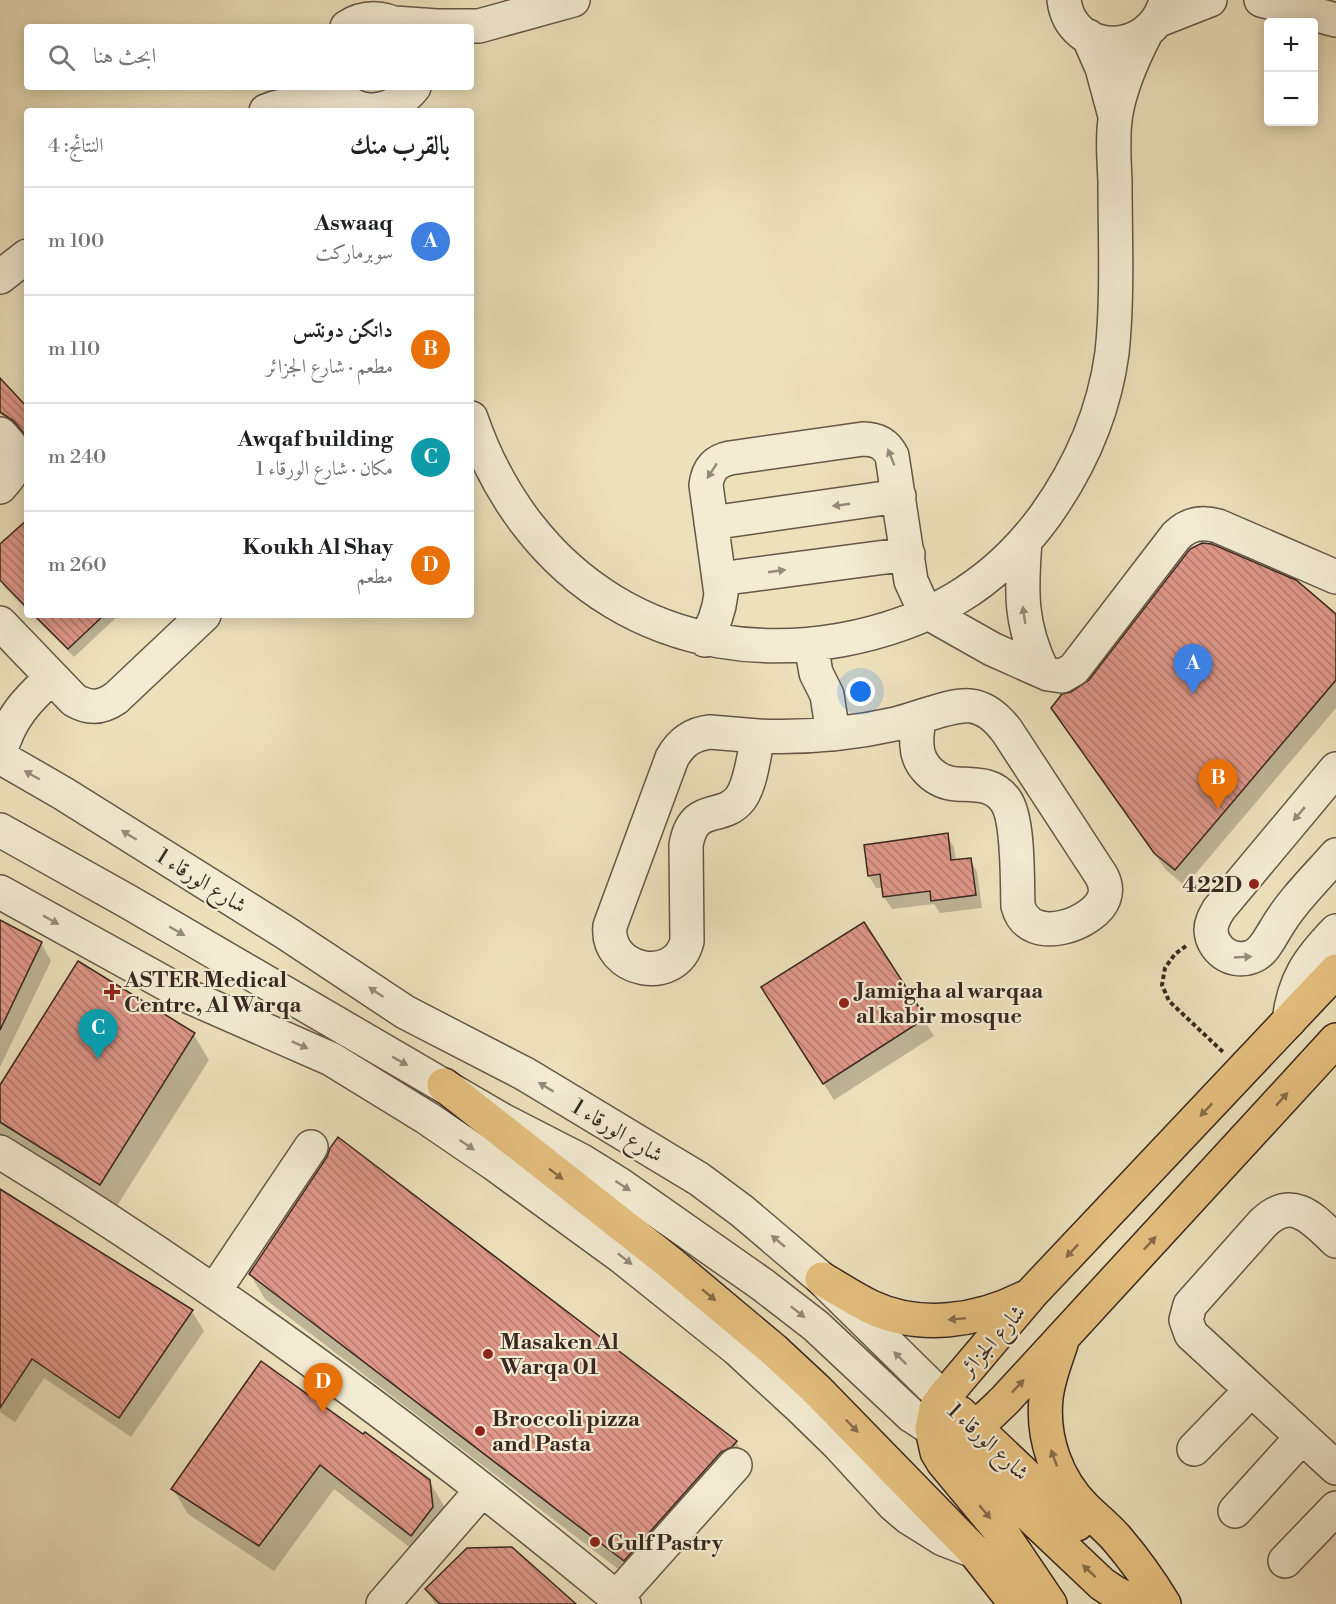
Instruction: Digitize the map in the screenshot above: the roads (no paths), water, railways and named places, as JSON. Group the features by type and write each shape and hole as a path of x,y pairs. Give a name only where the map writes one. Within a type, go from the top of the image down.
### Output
{"main road":[{"name":"شارع الجزائر","path":"932,1429 936,1408 943,1398 1031,1294 1336,971"},
{"path":"932,1429 955,1434 976,1427 1005,1400 1334,1043"},
{"path":"444,1085 669,1262 818,1391 974,1551 1016,1604"},
{"path":"822,1279 872,1307 896,1316 918,1320 964,1318 987,1313 1031,1294"},
{"path":"1064,1336 1046,1395 1046,1425 1055,1462 1073,1494 1118,1540 1153,1585 1162,1604"},
{"name":"شارع الورقاء 1","path":"943,1398 1162,1604"},
{"name":"شارع الورقاء 1","path":"932,1429 937,1452 1002,1533 1050,1604"},
{"path":"953,1474 957,1464 967,1460 972,1461 1102,1584 1136,1604"}],"street":[{"path":"338,24 340,0"},
{"path":"475,29 573,0"},
{"path":"1088,36 1105,42 1124,43 1157,18 1210,0"},
{"path":"1261,0 1336,20"},
{"path":"1063,2 1073,22 1088,36 1102,68 1115,116"},
{"path":"352,24 367,19 390,18 424,24"},
{"path":"474,426 491,469 506,495 529,527 563,564 611,600 665,627 705,640 751,646 822,642 880,631 930,614 955,601 1002,566 1044,517 1077,466 1100,411 1107,382 1114,322 1115,116 1127,73 1157,18"},
{"path":"388,108 397,104 411,90"},
{"path":"411,108 414,90"},
{"path":"277,102 354,104"},
{"path":"0,277 24,258"},
{"path":"0,434 12,447 16,459 12,473 0,487"},
{"path":"705,640 719,610 721,594 706,485 711,469 723,459 864,439 876,441 888,449 892,456 911,581 915,592 930,614 992,649 1048,674 1062,676 1074,669 1176,536 1188,526 1203,523 1218,526 1336,577"},
{"path":"711,523 899,496"},
{"path":"1024,541 1023,611 1027,632 1042,670"},
{"path":"719,579 908,554"},
{"path":"0,624 74,700 82,705 100,706 108,703 201,618"},
{"path":"822,642 816,673 827,695 833,734"},
{"path":"0,755 11,722 19,710 51,676"},
{"path":"758,736 747,784 741,798 728,808 703,816 696,821 687,836 687,941 685,948 675,961 661,968 644,968 627,961 614,950 609,934 610,926 668,767 677,749 690,737 700,733 721,732 758,736 833,734 876,728 961,705 971,706 992,714 1000,722 1101,875 1105,894 1099,906 1073,924 1055,928 1042,930 1023,919 1018,906 1013,818 1006,801 984,785 946,782 929,772 923,765 917,746 919,718"},
{"name":"شارع الورقاء 1","path":"0,755 266,920 405,1012 525,1074 699,1179 742,1211 822,1279 943,1398"},
{"path":"1330,871 1285,914 1261,951 1252,957 1240,959 1229,957 1219,950 1213,941 1211,930 1213,919 1219,909 1336,769"},
{"name":"شارع الورقاء 1","path":"0,830 127,901 504,1122 544,1141 610,1178 728,1259 816,1326 912,1416 932,1429"},
{"path":"0,892 190,997 331,1059 427,1118 622,1257 737,1349 817,1423 908,1517 943,1539 974,1551"},
{"path":"1289,1022 1302,972 1310,959 1336,931"},
{"path":"242,1020 304,1006"},
{"path":"215,1290 311,1147"},
{"path":"0,1152 215,1290 351,1389 563,1552 620,1601 735,1465"},
{"path":"1336,1241 1304,1213 1289,1210 1275,1214 1263,1223 1190,1305 1186,1320 1191,1334 1336,1468"},
{"path":"1194,1449 1251,1390"},
{"path":"1235,1511 1302,1437"},
{"path":"383,1604 482,1490"},
{"path":"1285,1561 1336,1508"}],"place":[{"name":"Aswaaq","path":"1193,694"},
{"name":"دانكن دونتس","path":"1218,809"},
{"name":"422D","path":"1254,884"},
{"name":"ASTER Medical Centre, Al Warqa","path":"112,992"},
{"name":"Jamigha al warqaa al kabir mosque","path":"844,1003"},
{"name":"Awqaf building","path":"98,1059"},
{"name":"Masaken Al Warqa 01","path":"488,1354"},
{"name":"Koukh Al Shay","path":"323,1413"},
{"name":"Broccoli pizza and Pasta","path":"480,1431"},
{"name":"Gulf Pastry","path":"595,1542"}]}
